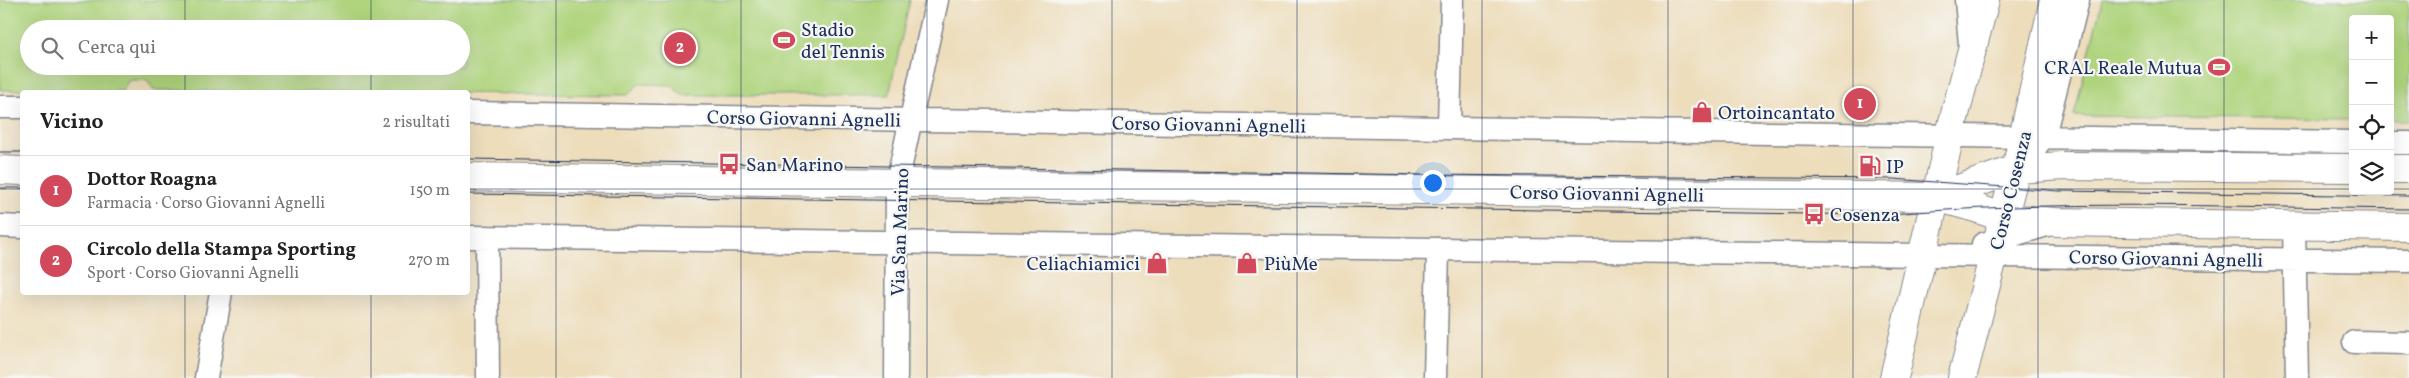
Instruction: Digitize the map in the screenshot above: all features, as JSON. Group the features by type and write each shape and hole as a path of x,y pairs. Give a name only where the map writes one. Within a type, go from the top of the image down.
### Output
{"main road":[{"path":"1894,378 1950,135 1985,0"},
{"name":"Corso Cosenza","path":"1962,378 1979,304 2026,151 2054,0"},
{"name":"Corso Giovanni Agnelli","path":"1936,197 2026,151 2063,166 2299,154 2349,167"},
{"path":"2394,169 2409,169"},
{"path":"0,170 20,170"},
{"name":"Corso Giovanni Agnelli","path":"470,177 1936,197 1976,208 1998,238 2055,222 2409,227"}],"street":[{"name":"Via San Marino","path":"896,378 897,183 937,0"},
{"path":"1449,127 1452,0"},
{"path":"1966,0 1970,55"},
{"name":"Corso Cosenza","path":"2026,151 2078,0"},
{"path":"0,107 20,107"},
{"name":"Corso Giovanni Agnelli","path":"470,113 1950,135 2026,151 2299,154 2349,143"},
{"path":"2394,142 2409,143"},
{"path":"2294,225 2298,378"},
{"path":"0,226 20,227"},
{"name":"Corso Giovanni Agnelli","path":"477,237 1923,256 1998,238 2294,259 2409,261"},
{"path":"477,237 488,378"},
{"path":"1436,378 1438,249"},
{"path":"206,378 220,295"},
{"path":"2354,342 2409,343"}],"green space":[{"path":"0,0 910,0 889,95 682,95 671,85 639,84 628,95 470,93 470,90 153,90 147,80 129,80 123,90 0,90"},
{"name":"CRAL Reale Mutua","path":"2102,0 2409,0 2409,120 2394,120 2394,15 2349,15 2349,119 2074,116"}],"tram line":[{"path":"0,152 20,152"},
{"path":"470,159 1426,175 1893,179 2060,191 2409,196"},
{"path":"0,188 20,188"},
{"path":"470,194 1879,215 2011,207 2144,205 2409,209"}],"place":[{"name":"Stadio del Tennis","path":"784,40"},
{"name":"Circolo della Stampa Sporting","path":"680,48"},
{"name":"CRAL Reale Mutua","path":"2219,67"},
{"name":"Dottor Roagna","path":"1860,104"},
{"name":"Ortoincantato","path":"1702,112"},
{"name":"San Marino","path":"729,164"},
{"name":"IP","path":"1870,166"},
{"name":"Cosenza","path":"1814,214"},
{"name":"Celiachiamici","path":"1157,263"},
{"name":"PiùMe","path":"1247,263"}]}
